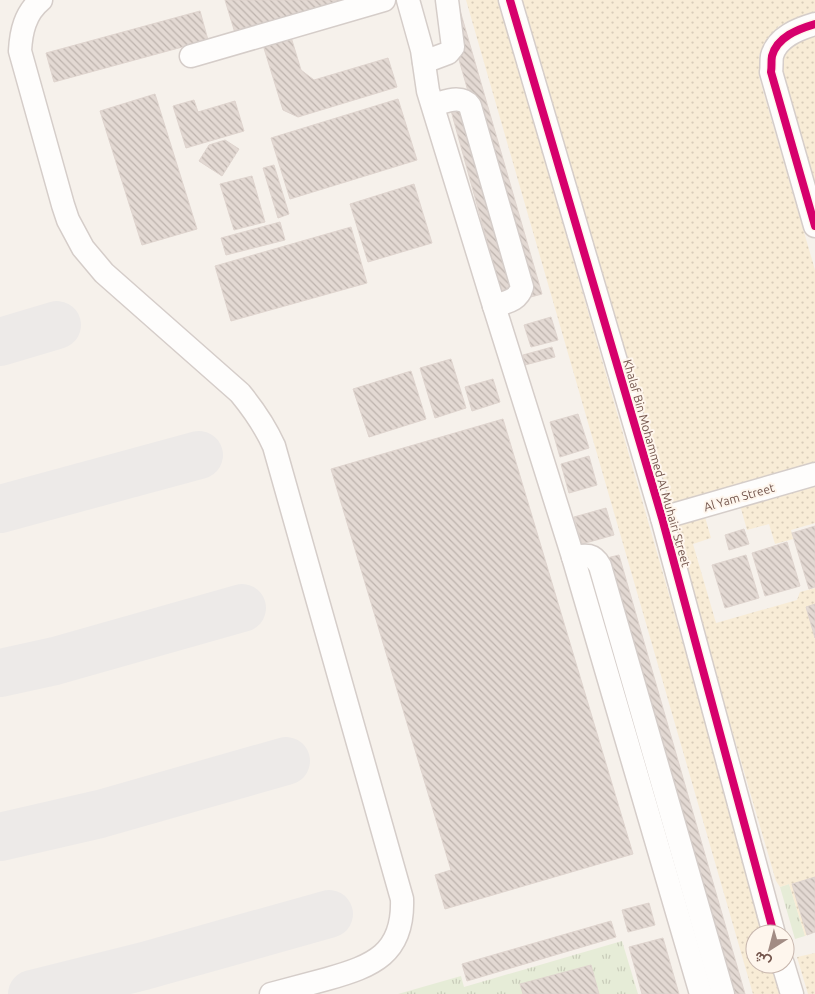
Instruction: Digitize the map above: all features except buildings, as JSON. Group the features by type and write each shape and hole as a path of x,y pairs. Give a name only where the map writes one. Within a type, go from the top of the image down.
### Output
{"street":[{"path":"41,0 26,18 21,34 20,51 68,220 83,248 104,273 240,393 254,409 265,427 274,446 402,899 400,925 392,943 379,959 356,971 271,994"},
{"path":"191,56 384,0"},
{"path":"408,0 433,105 573,557 701,994"},
{"path":"424,62 448,52 453,47 447,0"},
{"name":"Khalaf Bin Mohammed Al Muhairi Street","path":"510,0 662,518 771,924"},
{"path":"815,24 801,28 780,40 772,55 771,72 815,226"},
{"path":"433,105 457,99 467,102 470,106 522,287 518,296 514,299 494,306"},
{"name":"Al Yam Street","path":"662,518 815,474"},
{"path":"573,557 590,555 594,557 600,566 723,994"},
{"path":"786,974 792,994"}],"green space":[{"path":"789,884 805,936 795,939 795,924 791,924 780,887"},
{"path":"622,941 638,994 398,994 461,976 464,987"}],"sand":[{"path":"466,0 499,0 763,924 745,924 745,966"},
{"path":"513,0 815,0 815,16 779,26 767,39 759,56 759,77 815,270 815,465 676,507 666,505"},
{"path":"815,36 815,194 781,75 786,53 790,48 801,41"},
{"path":"815,484 815,523 791,530 793,539 775,544 769,524 747,530 740,505"},
{"path":"705,517 711,538 693,544 716,623 797,600 800,592 815,588 815,604 806,607 815,638 815,877 792,884 807,935 805,936 789,884 780,887 776,881 684,566 671,533 677,525"},
{"path":"815,953 815,994 808,994 797,957"},
{"path":"747,974 778,974 784,994 753,994"}],"taxiway":[{"path":"0,342 57,325"},
{"path":"0,509 199,455"},
{"path":"0,673 55,661 242,608"},
{"path":"0,837 100,814 286,761"},
{"path":"32,994 144,966 329,914"}],"cycle path":[{"path":"510,0 662,518 771,924"},
{"path":"815,24 795,31 778,44 772,56 771,72 815,226"}]}
